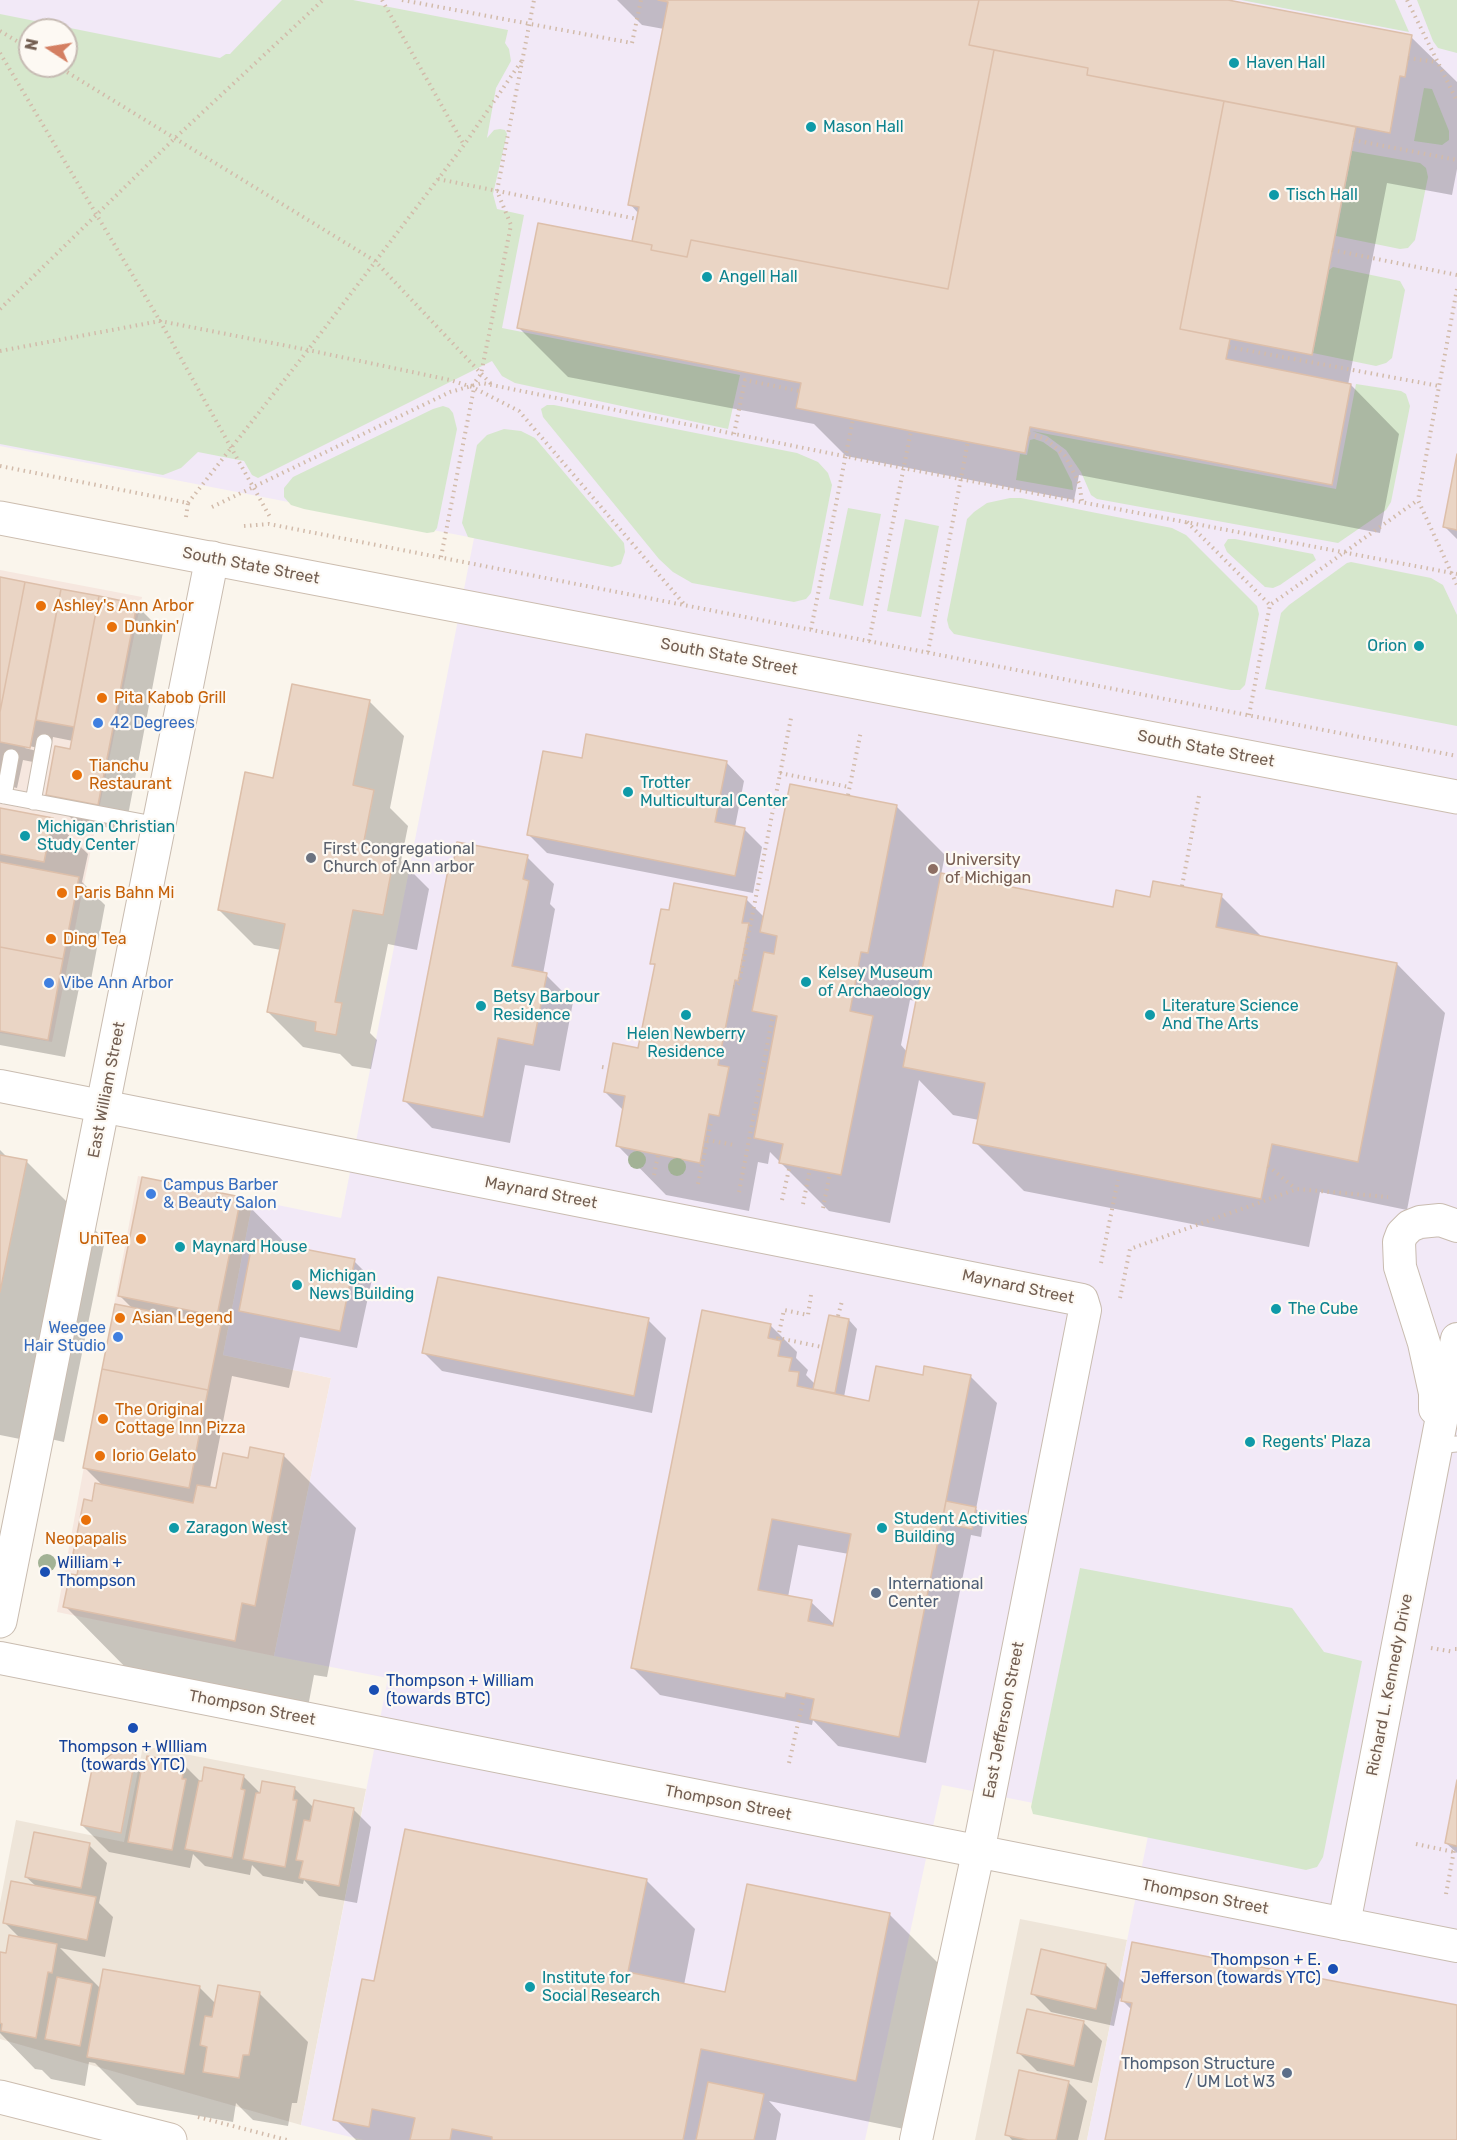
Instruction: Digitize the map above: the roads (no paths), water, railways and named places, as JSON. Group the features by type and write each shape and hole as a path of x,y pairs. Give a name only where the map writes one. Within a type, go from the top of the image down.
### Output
{"main road":[{"name":"South State Street","path":"0,518 1457,798"},
{"name":"East William Street","path":"0,1621 212,558"},
{"path":"0,2097 170,2140"}],"street":[{"name":"Maynard Street","path":"0,1086 1082,1300"},
{"name":"Richard L. Kennedy Drive","path":"1446,1445 1424,1343 1408,1297 1398,1254 1402,1234 1410,1226 1429,1220 1440,1220 1457,1226"},
{"name":"East Jefferson Street","path":"916,2140 978,1853 1085,1310 1082,1300"},
{"name":"Richard L. Kennedy Drive","path":"1344,1924 1446,1445 1457,1339"},
{"name":"Thompson Street","path":"0,1658 1457,1946"}],"lane":[{"path":"33,802 44,742"},
{"path":"11,757 2,796 159,825"}],"place":[{"name":"Haven Hall","path":"1234,63"},
{"name":"Mason Hall","path":"811,127"},
{"name":"Tisch Hall","path":"1274,195"},
{"name":"Angell Hall","path":"707,277"},
{"name":"Ashley's Ann Arbor","path":"41,606"},
{"name":"Dunkin'","path":"112,627"},
{"name":"Orion","path":"1419,646"},
{"name":"Pita Kabob Grill","path":"102,698"},
{"name":"42 Degrees","path":"98,723"},
{"name":"Tianchu Restaurant","path":"77,775"},
{"name":"Trotter Multicultural Center","path":"628,792"},
{"name":"Michigan Christian Study Center","path":"25,836"},
{"name":"First Congregational Church of Ann arbor","path":"311,858"},
{"name":"University of Michigan","path":"933,869"},
{"name":"Paris Bahn Mi","path":"62,893"},
{"name":"Ding Tea","path":"51,939"},
{"name":"Kelsey Museum of Archaeology","path":"806,982"},
{"name":"Vibe Ann Arbor","path":"49,983"},
{"name":"Betsy Barbour Residence","path":"481,1006"},
{"name":"Helen Newberry Residence","path":"686,1015"},
{"name":"Literature Science And The Arts","path":"1150,1015"},
{"name":"Campus Barber & Beauty Salon","path":"151,1194"},
{"name":"UniTea","path":"141,1239"},
{"name":"Maynard House","path":"180,1247"},
{"name":"Michigan News Building","path":"297,1285"},
{"name":"The Cube","path":"1276,1309"},
{"name":"Asian Legend","path":"120,1318"},
{"name":"Weegee Hair Studio","path":"118,1337"},
{"name":"The Original Cottage Inn Pizza","path":"103,1419"},
{"name":"Regents' Plaza","path":"1250,1442"},
{"name":"Iorio Gelato","path":"100,1456"},
{"name":"Neopapalis","path":"86,1520"},
{"name":"Zaragon West","path":"174,1528"},
{"name":"Student Activities Building","path":"882,1528"},
{"name":"William + Thompson","path":"45,1572"},
{"name":"International Center","path":"876,1593"},
{"name":"Thompson + William (towards BTC)","path":"374,1690"},
{"name":"Thompson + WIlliam (towards YTC)","path":"133,1728"},
{"name":"Thompson + E. Jefferson (towards YTC)","path":"1333,1969"},
{"name":"Institute for Social Research","path":"530,1987"},
{"name":"Thompson Structure / UM Lot W3","path":"1287,2073"}]}
